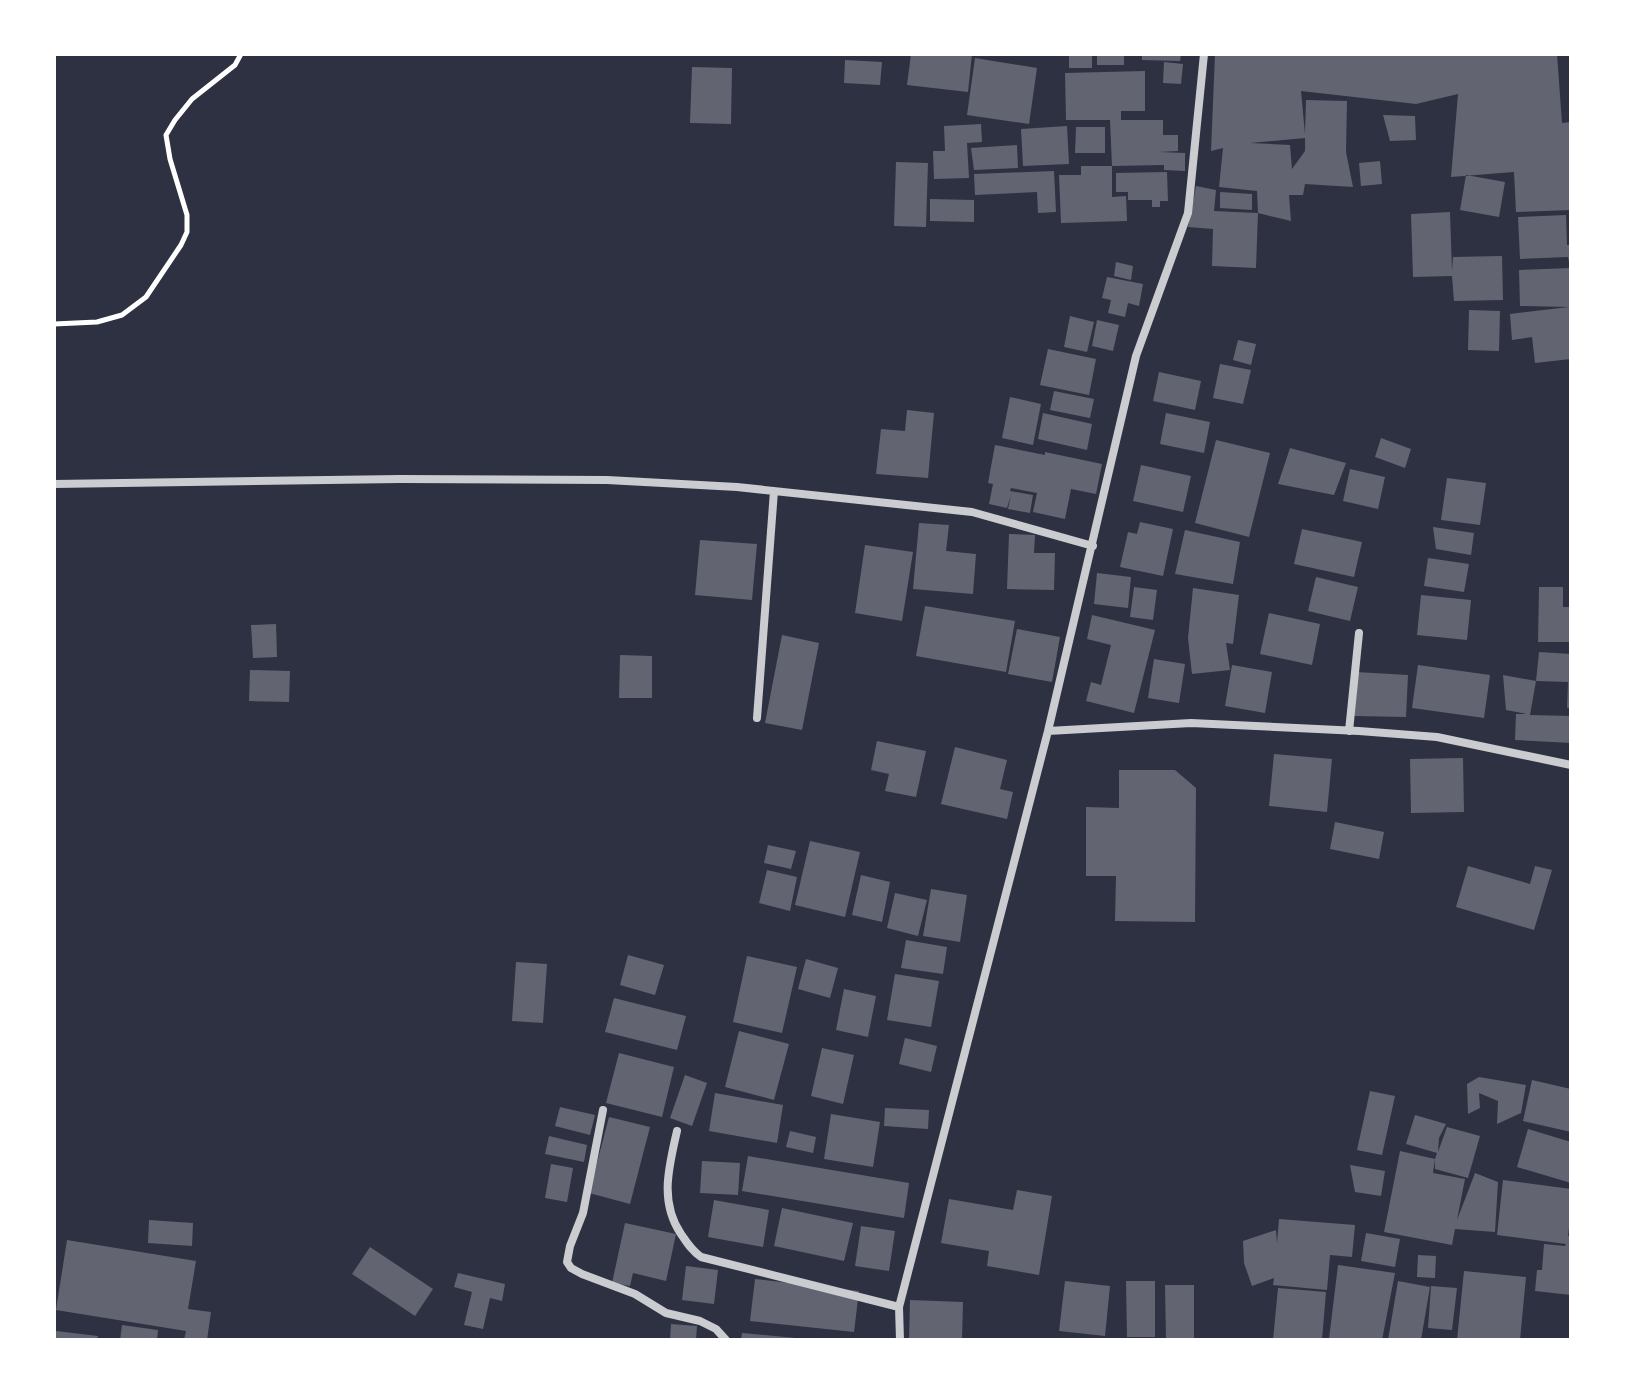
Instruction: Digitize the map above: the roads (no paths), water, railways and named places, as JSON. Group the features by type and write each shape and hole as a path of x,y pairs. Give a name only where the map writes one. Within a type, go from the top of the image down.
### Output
{"street":[{"path":"900,1340 899,1307 1048,731 1136,356 1188,213 1204,54"},
{"path":"54,484 400,479 576,480 737,487 972,512 1093,546"},
{"path":"757,718 774,491"},
{"path":"1349,731 1359,633"},
{"path":"1048,731 1191,723 1349,731 1437,737 1571,765"},
{"path":"603,1110 583,1213 567,1262 582,1274 635,1294 666,1313 700,1321 716,1329 726,1340"},
{"path":"677,1131 666,1191 678,1229 694,1252 701,1257 899,1307"}]}
